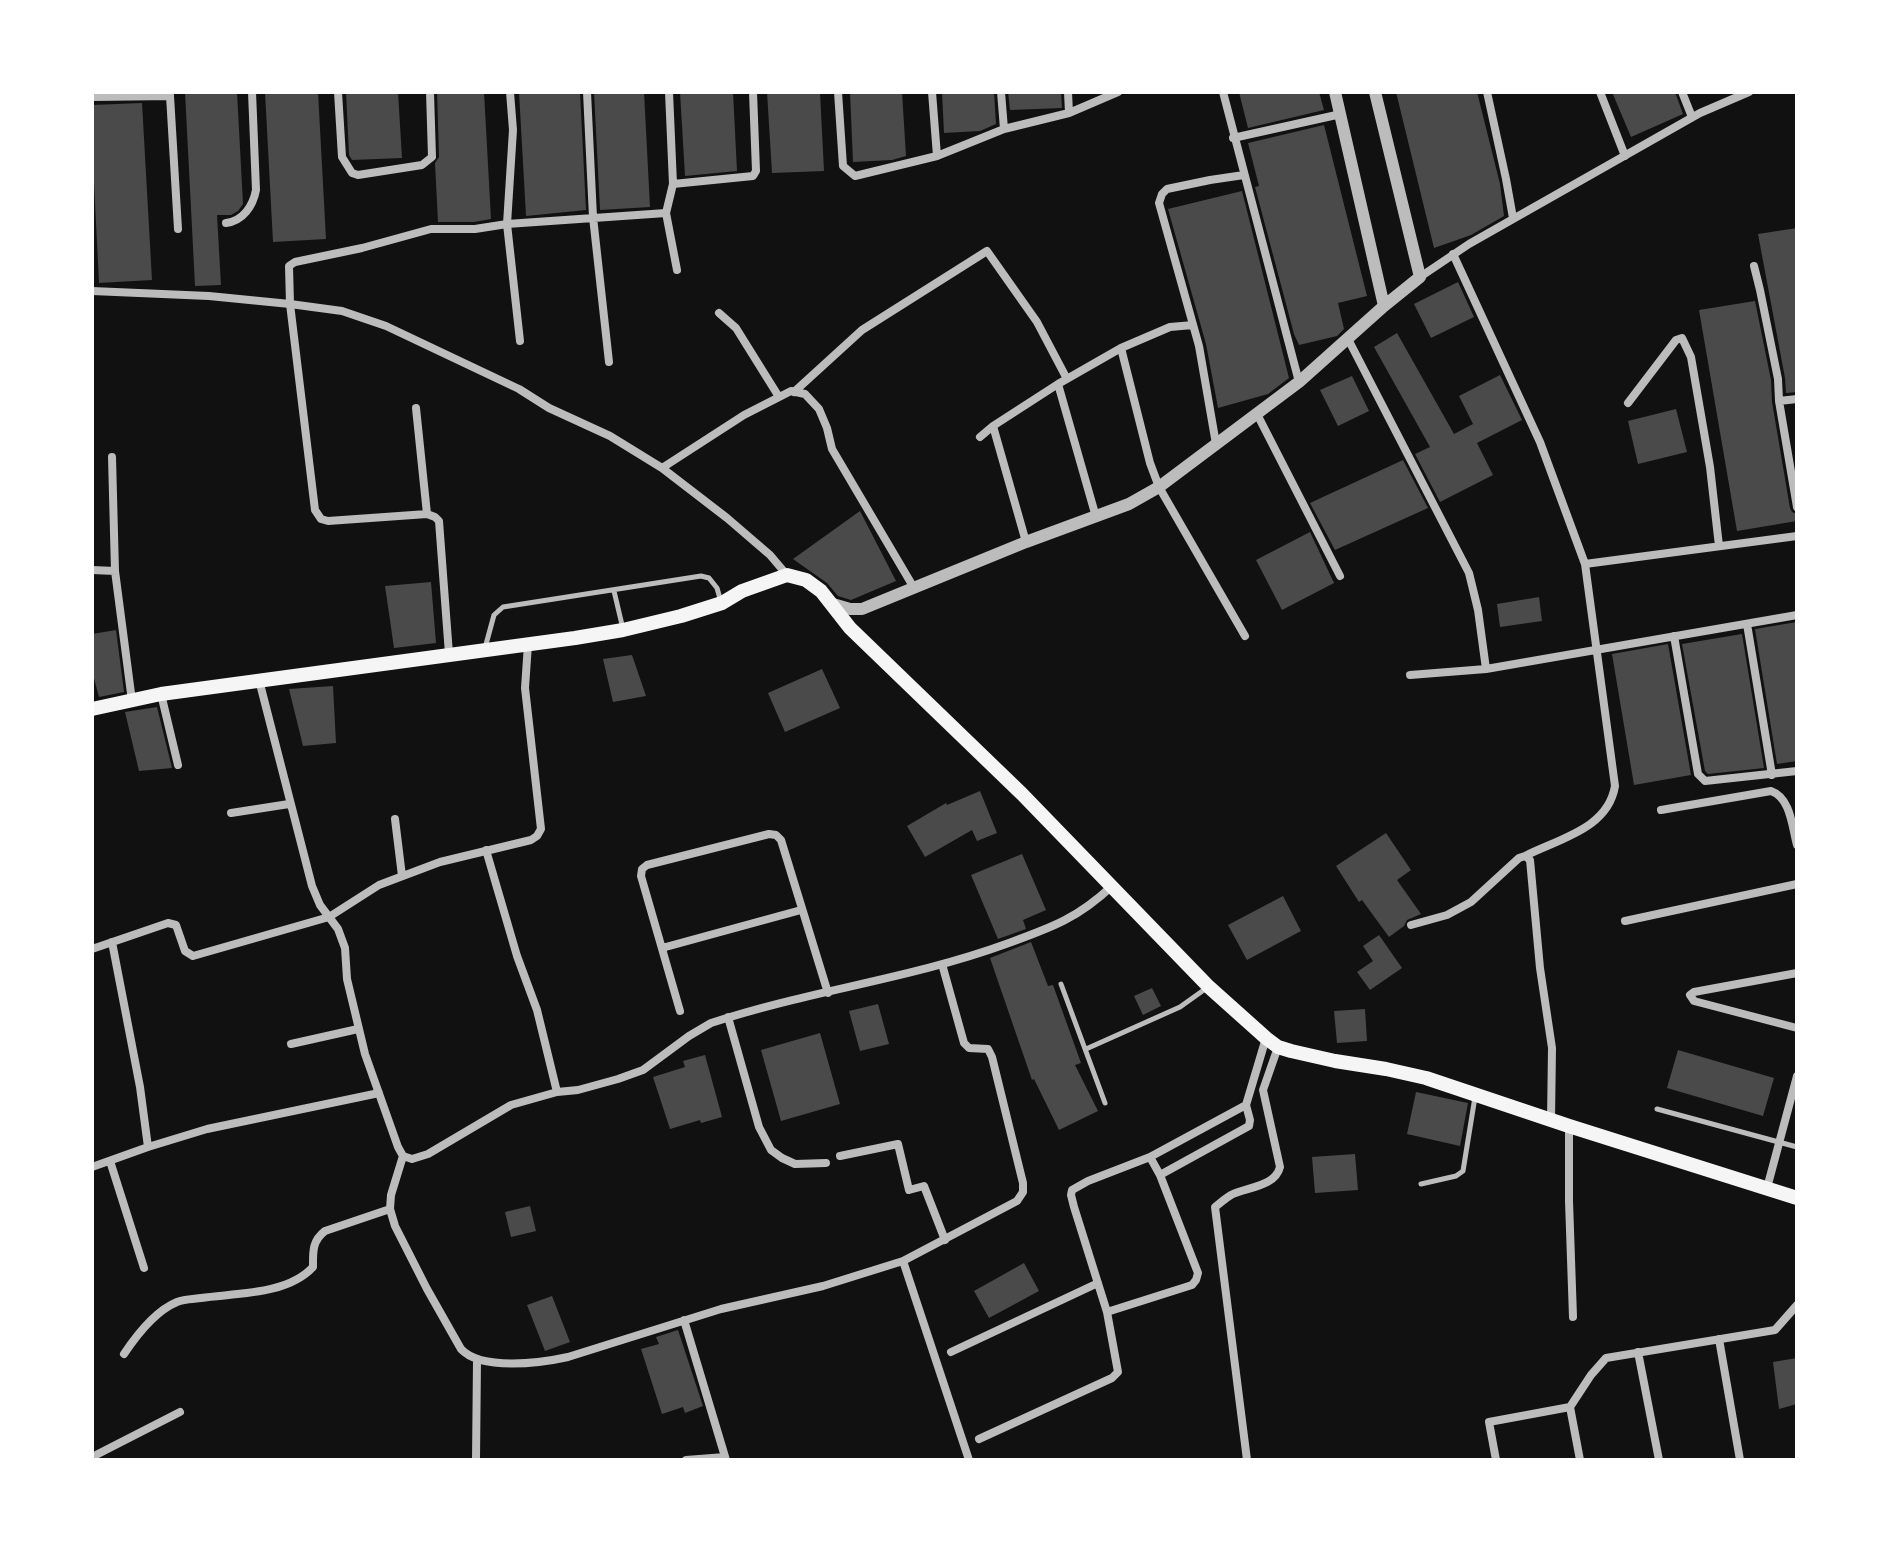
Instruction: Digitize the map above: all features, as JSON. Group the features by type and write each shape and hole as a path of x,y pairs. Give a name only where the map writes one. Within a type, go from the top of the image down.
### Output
{"main road":[{"path":"92,709 161,694 623,630 722,603 742,591 787,575 806,580 821,591 850,628 1022,794 1209,987 1272,1042 1335,1061 1406,1073 1797,1198"}],"street":[{"path":"226,223 235,222 243,216 255,198 252,92"},
{"path":"338,92 342,157 352,173 358,175 422,165 432,157 430,92"},
{"path":"510,92 513,130 507,224 520,341"},
{"path":"587,92 593,217 609,362"},
{"path":"669,92 673,184 666,213 677,270"},
{"path":"673,184 753,176 756,171 753,92"},
{"path":"838,92 843,166 855,176 937,156 1004,129 1069,113 1118,92"},
{"path":"932,92 937,156"},
{"path":"1001,92 1004,129"},
{"path":"1068,92 1069,113"},
{"path":"1223,92 1299,382"},
{"path":"1335,92 1384,306"},
{"path":"1375,92 1420,277"},
{"path":"1487,92 1513,218"},
{"path":"1600,92 1625,156"},
{"path":"1682,92 1692,117"},
{"path":"833,604 862,609 1129,504 1159,487 1299,382 1384,306 1453,254 1692,117 1749,92"},
{"path":"92,97 170,94 178,229"},
{"path":"1233,138 1341,114"},
{"path":"1216,444 1199,346 1159,203 1167,189 1244,175"},
{"path":"449,654 439,521 427,514 328,521 321,519 315,510 290,304 289,266 431,229 475,229 666,213"},
{"path":"794,392 862,330 987,251 1037,322 1062,381 1096,517"},
{"path":"1411,925 1447,915 1471,902 1519,858 1591,824 1606,809 1615,786 1585,564 1540,442 1453,254"},
{"path":"1754,266 1778,379 1797,507"},
{"path":"92,291 209,296 290,304 342,311 386,326 519,389 549,408 610,436 662,468 727,518 770,555 787,575"},
{"path":"719,313 736,328 779,397"},
{"path":"980,437 1062,381 1121,348 1170,327 1193,325"},
{"path":"1628,403 1676,340 1682,338 1691,357 1710,467 1719,546"},
{"path":"1348,339 1469,573 1478,610 1486,669"},
{"path":"1121,348 1159,487 1245,636"},
{"path":"662,468 744,415 791,391 805,394 819,409 832,449 914,588"},
{"path":"1779,401 1797,399"},
{"path":"416,408 427,514"},
{"path":"1257,414 1340,576"},
{"path":"993,426 1026,542"},
{"path":"112,457 115,571 132,701"},
{"path":"1585,564 1797,536"},
{"path":"92,570 115,571"},
{"path":"1410,675 1486,669 1797,615"},
{"path":"1747,624 1772,775"},
{"path":"1674,636 1699,777 1705,781 1797,771"},
{"path":"92,949 173,923 185,951 193,956 329,917 379,885 402,876 440,862 537,836 541,829 525,688 528,644"},
{"path":"259,680 312,886 320,905 338,929 345,948 347,979 358,1029 403,1156 391,1195 390,1209 395,1226 451,1333 466,1354 477,1360 543,1363 593,1351 721,1309 823,1286 903,1261 1017,1201 1023,1192 1023,1183 992,1057 988,1049 969,1048 964,1043 942,964"},
{"path":"161,694 178,765"},
{"path":"1661,810 1771,791 1780,794 1786,803 1797,845"},
{"path":"231,813 289,804"},
{"path":"395,819 402,876"},
{"path":"680,1011 641,876 642,869 647,865 769,834 781,840 823,994"},
{"path":"486,850 517,956 537,1010 557,1092"},
{"path":"1525,856 1530,860 1540,968 1552,1048 1551,1120"},
{"path":"1625,921 1797,884"},
{"path":"403,1156 412,1159 428,1154 511,1105 557,1092 578,1090 643,1070 689,1036 728,1017 980,954 1053,927 1086,908 1112,886"},
{"path":"662,948 801,910"},
{"path":"112,942 140,1087 148,1147"},
{"path":"1797,973 1690,995 1694,1001 1797,1028"},
{"path":"728,1017 759,1127 771,1150 795,1164 826,1163"},
{"path":"291,1044 358,1029"},
{"path":"1160,1175 1247,1128 1250,1120 1246,1105 1272,1042"},
{"path":"1247,1460 1215,1207 1232,1195 1273,1180 1278,1174 1280,1167 1263,1090 1272,1042"},
{"path":"1767,1188 1797,1076"},
{"path":"92,1167 207,1129 379,1093"},
{"path":"979,1439 1115,1376 1118,1369 1107,1312 1074,1207 1073,1189 1150,1157 1246,1105"},
{"path":"1569,1126 1573,1317"},
{"path":"840,1156 898,1144 909,1190 924,1186 945,1240"},
{"path":"1107,1312 1192,1285 1197,1277 1160,1175 1150,1157"},
{"path":"110,1161 144,1268"},
{"path":"124,1354 160,1313 177,1302 271,1289 302,1278 313,1267 313,1248 318,1236 390,1209"},
{"path":"903,1261 969,1460"},
{"path":"951,1352 1098,1283"},
{"path":"1580,1460 1570,1407 1606,1358 1775,1330 1797,1305"},
{"path":"684,1320 725,1459 686,1460"},
{"path":"1719,1339 1740,1460"},
{"path":"1638,1352 1659,1460"},
{"path":"476,1460 477,1360"},
{"path":"1496,1460 1489,1422 1570,1407"},
{"path":"92,1457 180,1412"}],"lane":[{"path":"484,650 494,615 503,607 701,576 709,578 717,588 722,603"},
{"path":"614,591 623,630"},
{"path":"1061,984 1105,1103"},
{"path":"1086,1049 1180,1007 1209,987"},
{"path":"1421,1184 1456,1176 1463,1171 1475,1094"},
{"path":"1657,1109 1797,1147"}],"building":[{"path":"185,92 237,92 243,204 231,215 217,215 221,285 195,286"},
{"path":"265,92 318,92 326,239 273,242"},
{"path":"346,92 398,92 402,158 352,160 349,155"},
{"path":"437,92 484,92 491,219 438,222 435,163 439,157"},
{"path":"519,92 580,92 586,210 526,216"},
{"path":"594,92 644,92 650,207 600,210"},
{"path":"680,92 733,92 737,171 685,176"},
{"path":"767,92 820,92 824,171 772,173"},
{"path":"850,92 902,92 906,156 853,162"},
{"path":"942,92 994,92 996,124 980,131 944,133"},
{"path":"1008,92 1061,92 1062,108 1010,110"},
{"path":"1239,92 1319,92 1324,110 1248,128"},
{"path":"1396,92 1477,92 1500,184 1504,216 1471,235 1434,248"},
{"path":"1612,92 1675,92 1683,114 1631,137"},
{"path":"142,103 152,280 99,283 92,105"},
{"path":"1324,125 1367,296 1338,303 1344,329 1337,336 1299,345 1255,187 1259,186 1248,143"},
{"path":"1242,191 1289,378 1268,394 1218,408 1206,344 1168,209"},
{"path":"1797,228 1797,392 1786,393 1758,234"},
{"path":"1458,282 1474,317 1431,338 1414,304"},
{"path":"1755,301 1771,380 1790,508 1797,514 1797,521 1737,531 1699,310"},
{"path":"1397,333 1454,434 1473,424 1459,396 1500,375 1522,420 1477,443 1493,475 1440,502 1415,454 1430,447 1374,347"},
{"path":"1352,376 1369,411 1338,426 1320,390"},
{"path":"1676,409 1687,452 1638,464 1628,421"},
{"path":"1403,460 1428,508 1335,550 1310,503"},
{"path":"860,511 896,581 851,600 838,596 827,583 793,559"},
{"path":"1310,532 1334,583 1282,610 1256,560"},
{"path":"431,582 436,643 394,648 385,586"},
{"path":"1539,597 1542,621 1500,627 1497,604"},
{"path":"1797,622 1797,761 1777,764 1755,629"},
{"path":"116,630 124,692 99,697 92,671 92,634"},
{"path":"1742,634 1764,768 1708,774 1682,644"},
{"path":"1668,644 1691,775 1634,785 1612,654"},
{"path":"632,655 646,696 613,702 603,659"},
{"path":"822,669 840,708 785,732 768,693"},
{"path":"333,686 336,743 303,746 289,689"},
{"path":"157,707 172,768 139,771 125,712"},
{"path":"980,791 997,833 977,841 972,830 925,857 907,826 946,803"},
{"path":"1386,833 1411,870 1397,880 1421,914 1407,920 1389,937 1362,900 1359,902 1336,866"},
{"path":"1022,854 1046,910 1023,920 1026,929 998,939 971,875"},
{"path":"1283,896 1301,931 1247,960 1228,925"},
{"path":"1379,935 1402,968 1370,990 1357,972 1373,961 1363,946"},
{"path":"1031,942 1048,986 1053,985 1081,1063 1075,1065 1098,1111 1059,1130 1032,1080 990,958"},
{"path":"1152,988 1161,1006 1143,1015 1134,996"},
{"path":"878,1004 889,1044 860,1051 849,1011"},
{"path":"1365,1009 1367,1041 1337,1043 1334,1011"},
{"path":"820,1033 840,1104 781,1121 761,1050"},
{"path":"1678,1050 1774,1078 1763,1116 1667,1088"},
{"path":"705,1055 722,1117 670,1129 653,1077 685,1067 683,1061"},
{"path":"1416,1092 1468,1103 1460,1146 1407,1134"},
{"path":"1355,1154 1358,1190 1315,1193 1312,1157"},
{"path":"530,1206 536,1231 511,1237 505,1212"},
{"path":"1024,1263 1039,1291 989,1318 974,1291"},
{"path":"552,1296 570,1342 545,1351 527,1305"},
{"path":"678,1330 703,1406 685,1413 683,1407 662,1414 641,1349 659,1344 656,1337"},
{"path":"1797,1358 1797,1404 1779,1409 1773,1362"}]}
